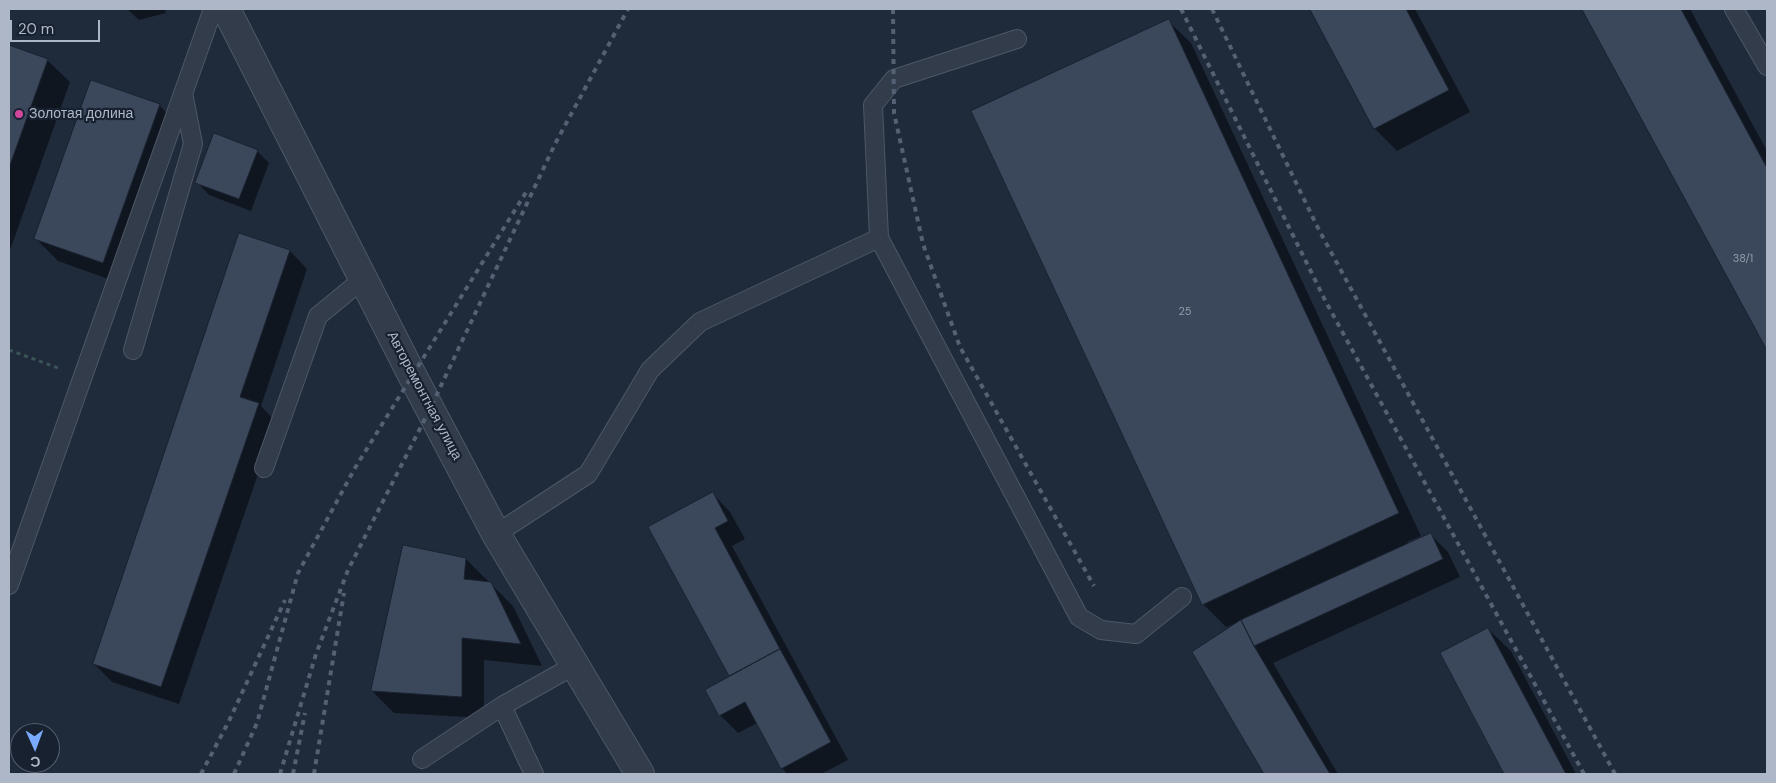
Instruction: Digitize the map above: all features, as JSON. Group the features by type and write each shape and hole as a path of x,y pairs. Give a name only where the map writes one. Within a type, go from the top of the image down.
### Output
{"street":[{"name":"Авторемонтная улица","path":"226,9 363,279 496,534 640,774"}],"lane":[{"path":"9,585 213,9"},
{"path":"1734,9 1767,66"},
{"path":"1017,38 894,80 874,105 879,238 1079,617 1101,630 1136,634 1182,596"},
{"path":"133,350 193,144 184,93"},
{"path":"496,534 588,474 650,370 700,322 879,238"},
{"path":"264,468 318,316 363,279"},
{"path":"422,759 502,706 575,666"},
{"path":"502,706 534,774"}],"path":[{"path":"9,350 83,376"}],"building":[{"path":"1310,9 1406,9 1449,90 1374,129"},
{"path":"1582,9 1681,9 1767,168 1767,350"},
{"path":"1169,19 1399,513 1202,605 971,111"},
{"name":"Золотая долина","path":"9,45 48,59 9,168"},
{"path":"91,80 160,104 103,263 34,239"},
{"path":"214,133 258,150 239,199 195,183"},
{"path":"239,233 290,250 240,397 259,403 161,687 93,664"},
{"path":"713,492 728,521 715,528 780,649 729,676 648,527"},
{"path":"1431,533 1443,559 1254,646 1241,620"},
{"path":"403,545 466,558 464,579 491,582 521,644 462,638 462,697 371,691"},
{"path":"1241,620 1254,646 1330,774 1264,774 1192,652"},
{"path":"1488,628 1566,774 1504,774 1440,653"},
{"path":"780,649 831,742 781,769 745,702 719,716 705,690"}],"railway":[{"path":"280,774 316,654 348,570 431,407 555,144 628,9"},
{"path":"893,9 894,113 923,244 960,347 1094,586"},
{"path":"1181,9 1326,302 1584,774"},
{"path":"1212,9 1319,230 1615,774"},
{"path":"234,774 257,723 298,573 355,468 528,189"},
{"path":"314,774 344,593"},
{"path":"201,774 229,721 285,600"},
{"path":"293,774 305,713"}],"place":[{"name":"Золотая долина","path":"19,114"}]}
